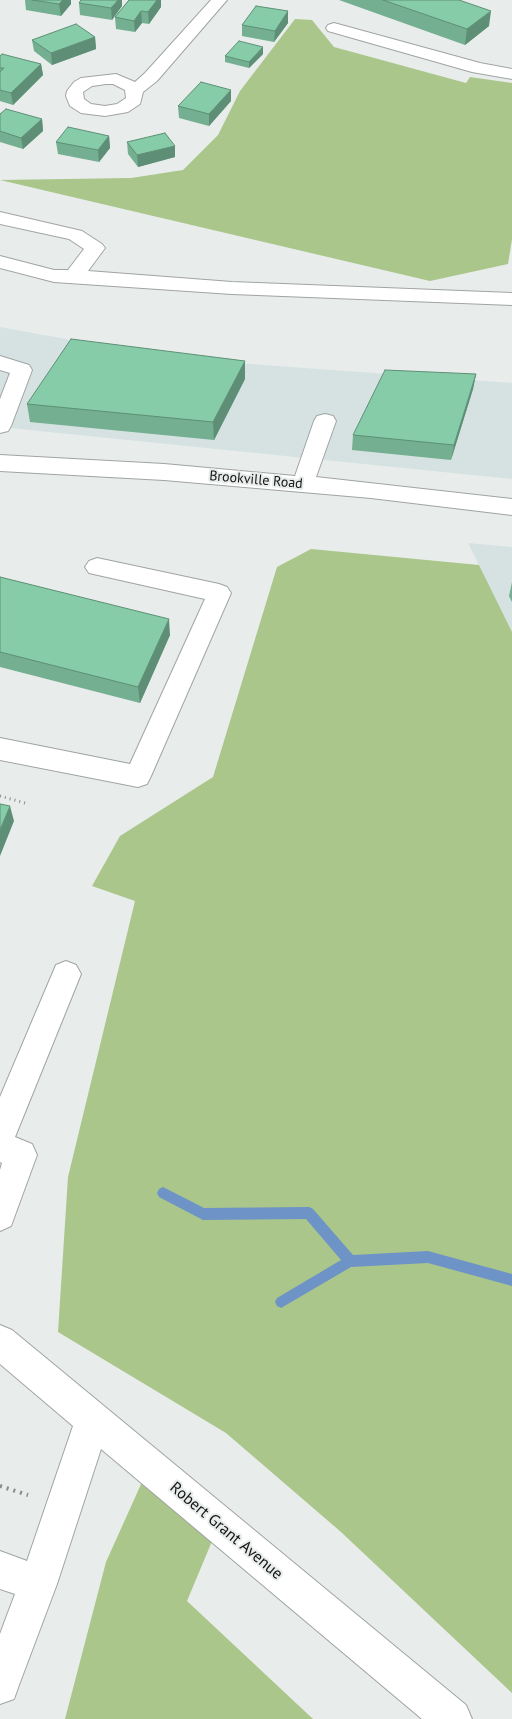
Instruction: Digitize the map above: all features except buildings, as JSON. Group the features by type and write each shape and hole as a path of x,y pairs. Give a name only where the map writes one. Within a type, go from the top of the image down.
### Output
{"street":[{"path":"135,90 151,77 219,0"},
{"path":"334,28 478,68 512,74"},
{"path":"0,218 75,234 95,248 74,276"},
{"path":"0,262 54,276 232,288 512,299"},
{"path":"0,363 22,370 0,426"},
{"path":"304,484 325,421"},
{"name":"Brookville Road","path":"0,463 164,472 304,484 512,507"},
{"path":"0,749 138,776 219,593 96,567"},
{"path":"0,1134 66,974"},
{"path":"0,1146 20,1155 0,1215"},
{"name":"Robert Grant Avenue","path":"0,1342 452,1719"},
{"path":"0,1685 38,1584 93,1420"},
{"path":"0,1570 38,1584"}],"path":[{"path":"0,796 25,803"},
{"path":"0,1486 28,1495"}],"shaded area":[{"path":"0,327 109,347 236,363 512,383 512,479 0,427"},
{"path":"468,543 512,547 512,632 479,565"}],"green space":[{"path":"295,19 312,20 334,47 466,83 470,77 512,83 512,239 508,264 430,281 0,180 131,178 183,170 218,135 240,91"},
{"path":"311,549 479,565 512,632 512,1693 341,1532 226,1433 58,1332 68,1177 135,901 92,886 120,836 213,777 277,567"},
{"path":"142,1482 215,1534 187,1601 313,1719 65,1719 106,1562"}],"waterway":[{"path":"163,1193 203,1214 309,1213 350,1261"},
{"path":"350,1261 428,1257 512,1280"},
{"path":"281,1302 350,1261"}]}
